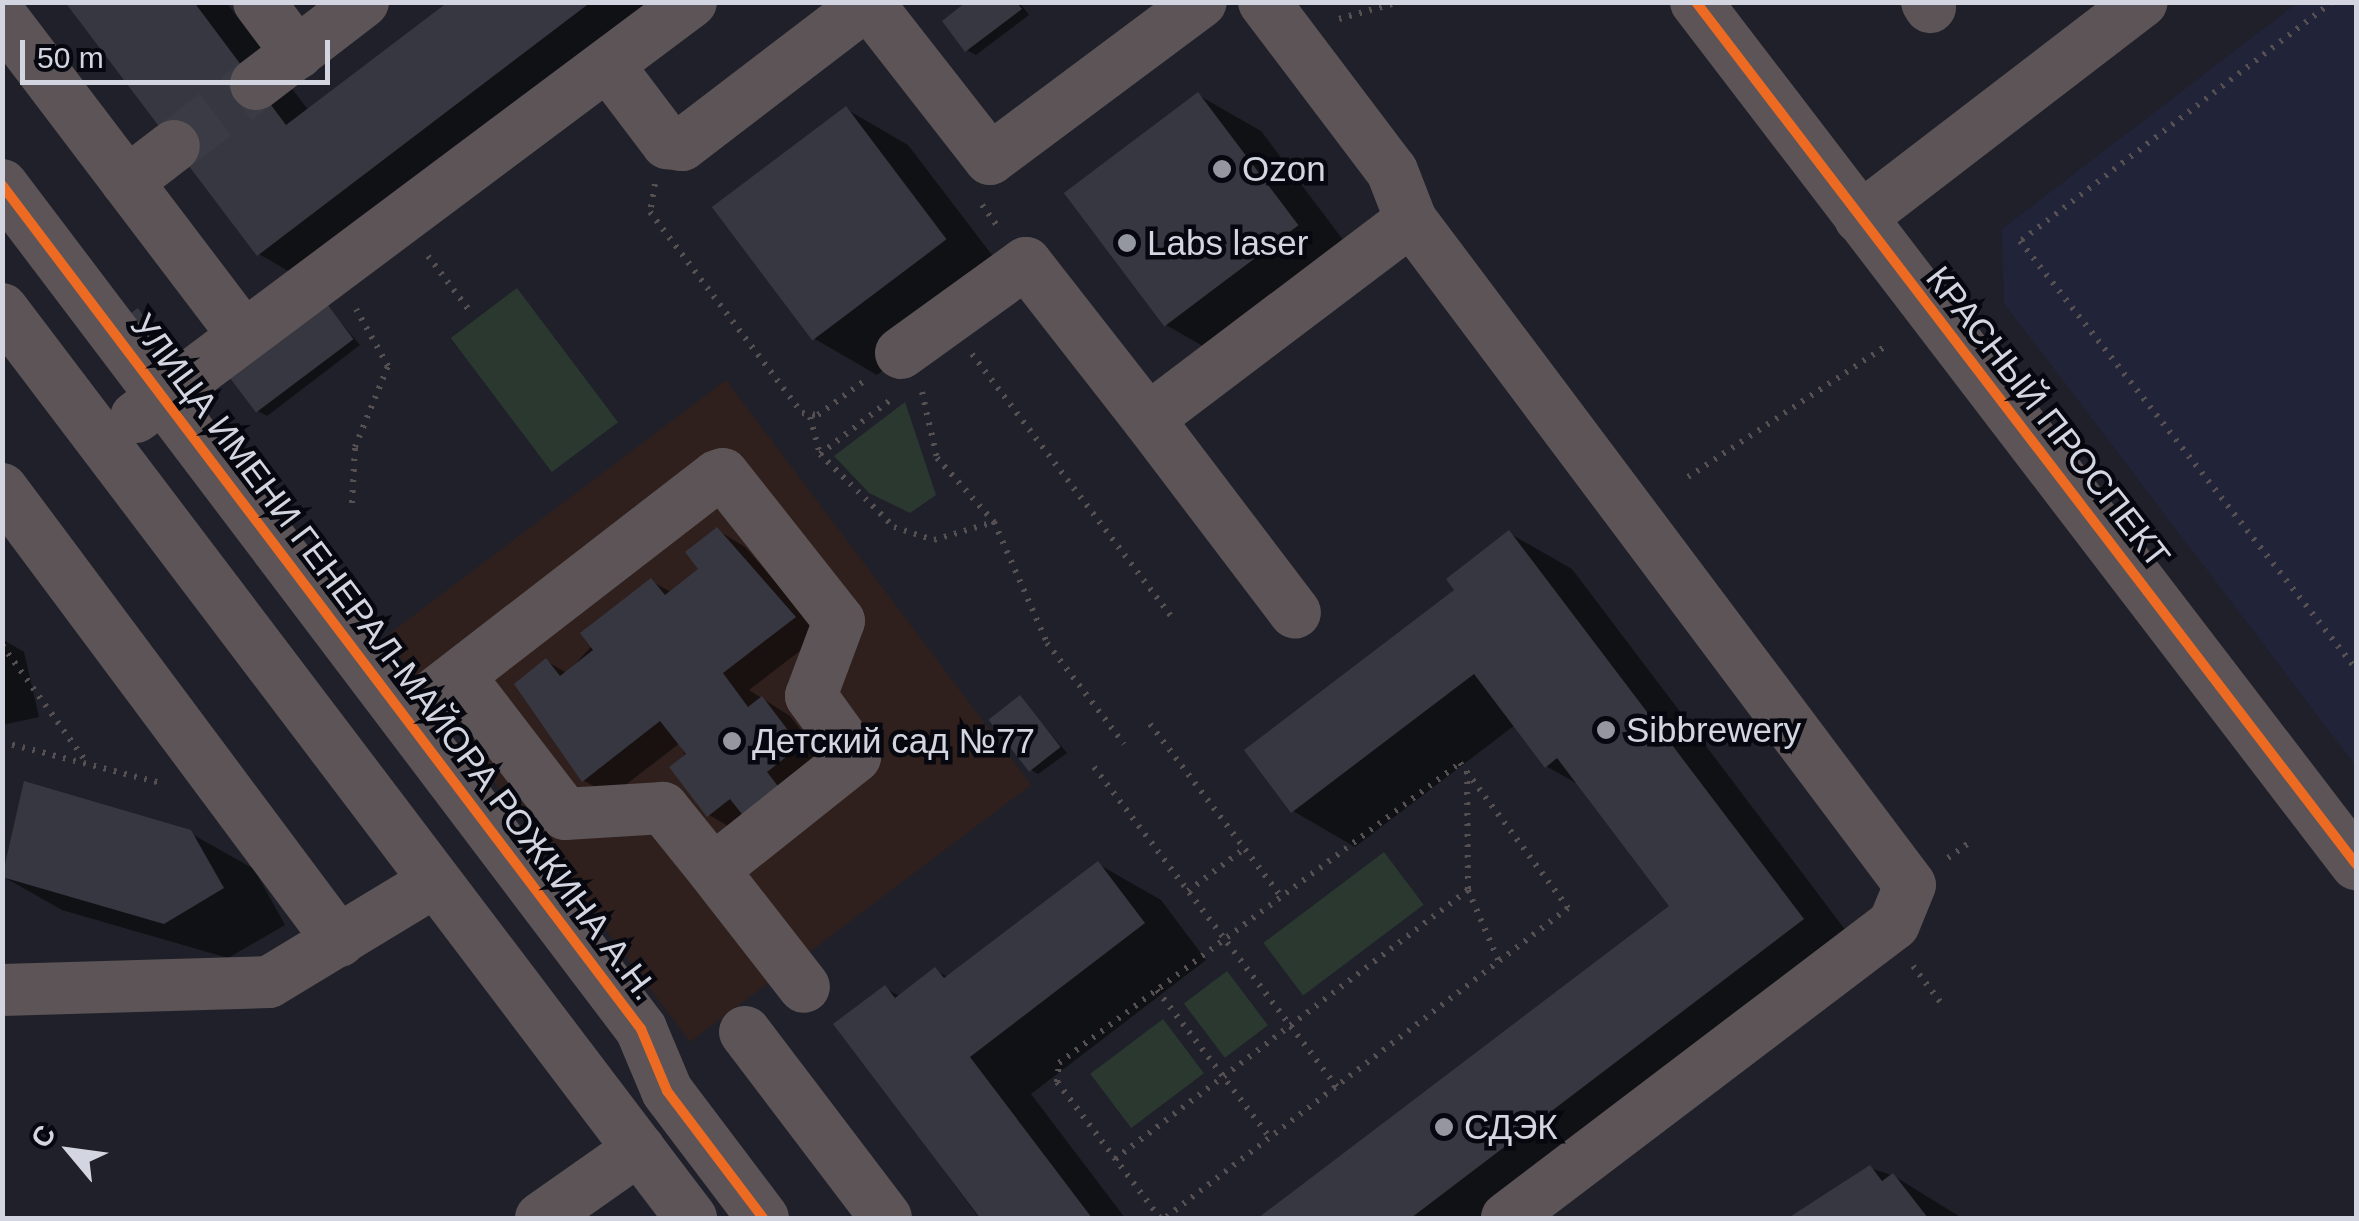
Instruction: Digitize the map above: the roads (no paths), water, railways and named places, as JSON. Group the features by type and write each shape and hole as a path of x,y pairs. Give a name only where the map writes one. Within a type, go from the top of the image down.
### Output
{"street":[{"path":"259,2 297,52"},
{"path":"256,84 363,2"},
{"path":"608,64 674,147 868,3 990,159 1201,2"},
{"path":"1264,2 1392,171 1411,220 1910,887 1894,924 1507,1218"},
{"name":"КРАСНЫЙ ПРОСПЕКТ","path":"1696,2 2356,864"},
{"path":"1860,218 2142,2"},
{"path":"103,442 608,64 678,6"},
{"path":"2,17 244,336"},
{"path":"128,182 174,146"},
{"name":"УЛИЦА ИМЕНИ ГЕНЕРАЛ-МАЙОРА РОЖКИНА А.Н.","path":"2,186 642,1029 667,1091 764,1218"},
{"path":"1148,419 1411,220"},
{"path":"901,353 1026,263 1295,613"},
{"path":"2,309 691,1218"},
{"path":"406,718 717,476 731,478 839,621 811,696 855,757 713,870"},
{"path":"2,489 340,941"},
{"path":"459,676 565,814 663,808 804,987"},
{"path":"2,990 269,982 434,882"},
{"path":"745,1032 886,1218"},
{"path":"541,1218 639,1149"}],"tunnel":[{"path":"174,146 256,84"}],"place":[{"name":"Ozon","path":"1222,169"},
{"name":"Labs laser","path":"1127,243"},
{"name":"Sibbrewery","path":"1606,730"},
{"name":"Детский сад №77","path":"732,741"},
{"name":"СДЭК","path":"1444,1127"}]}
